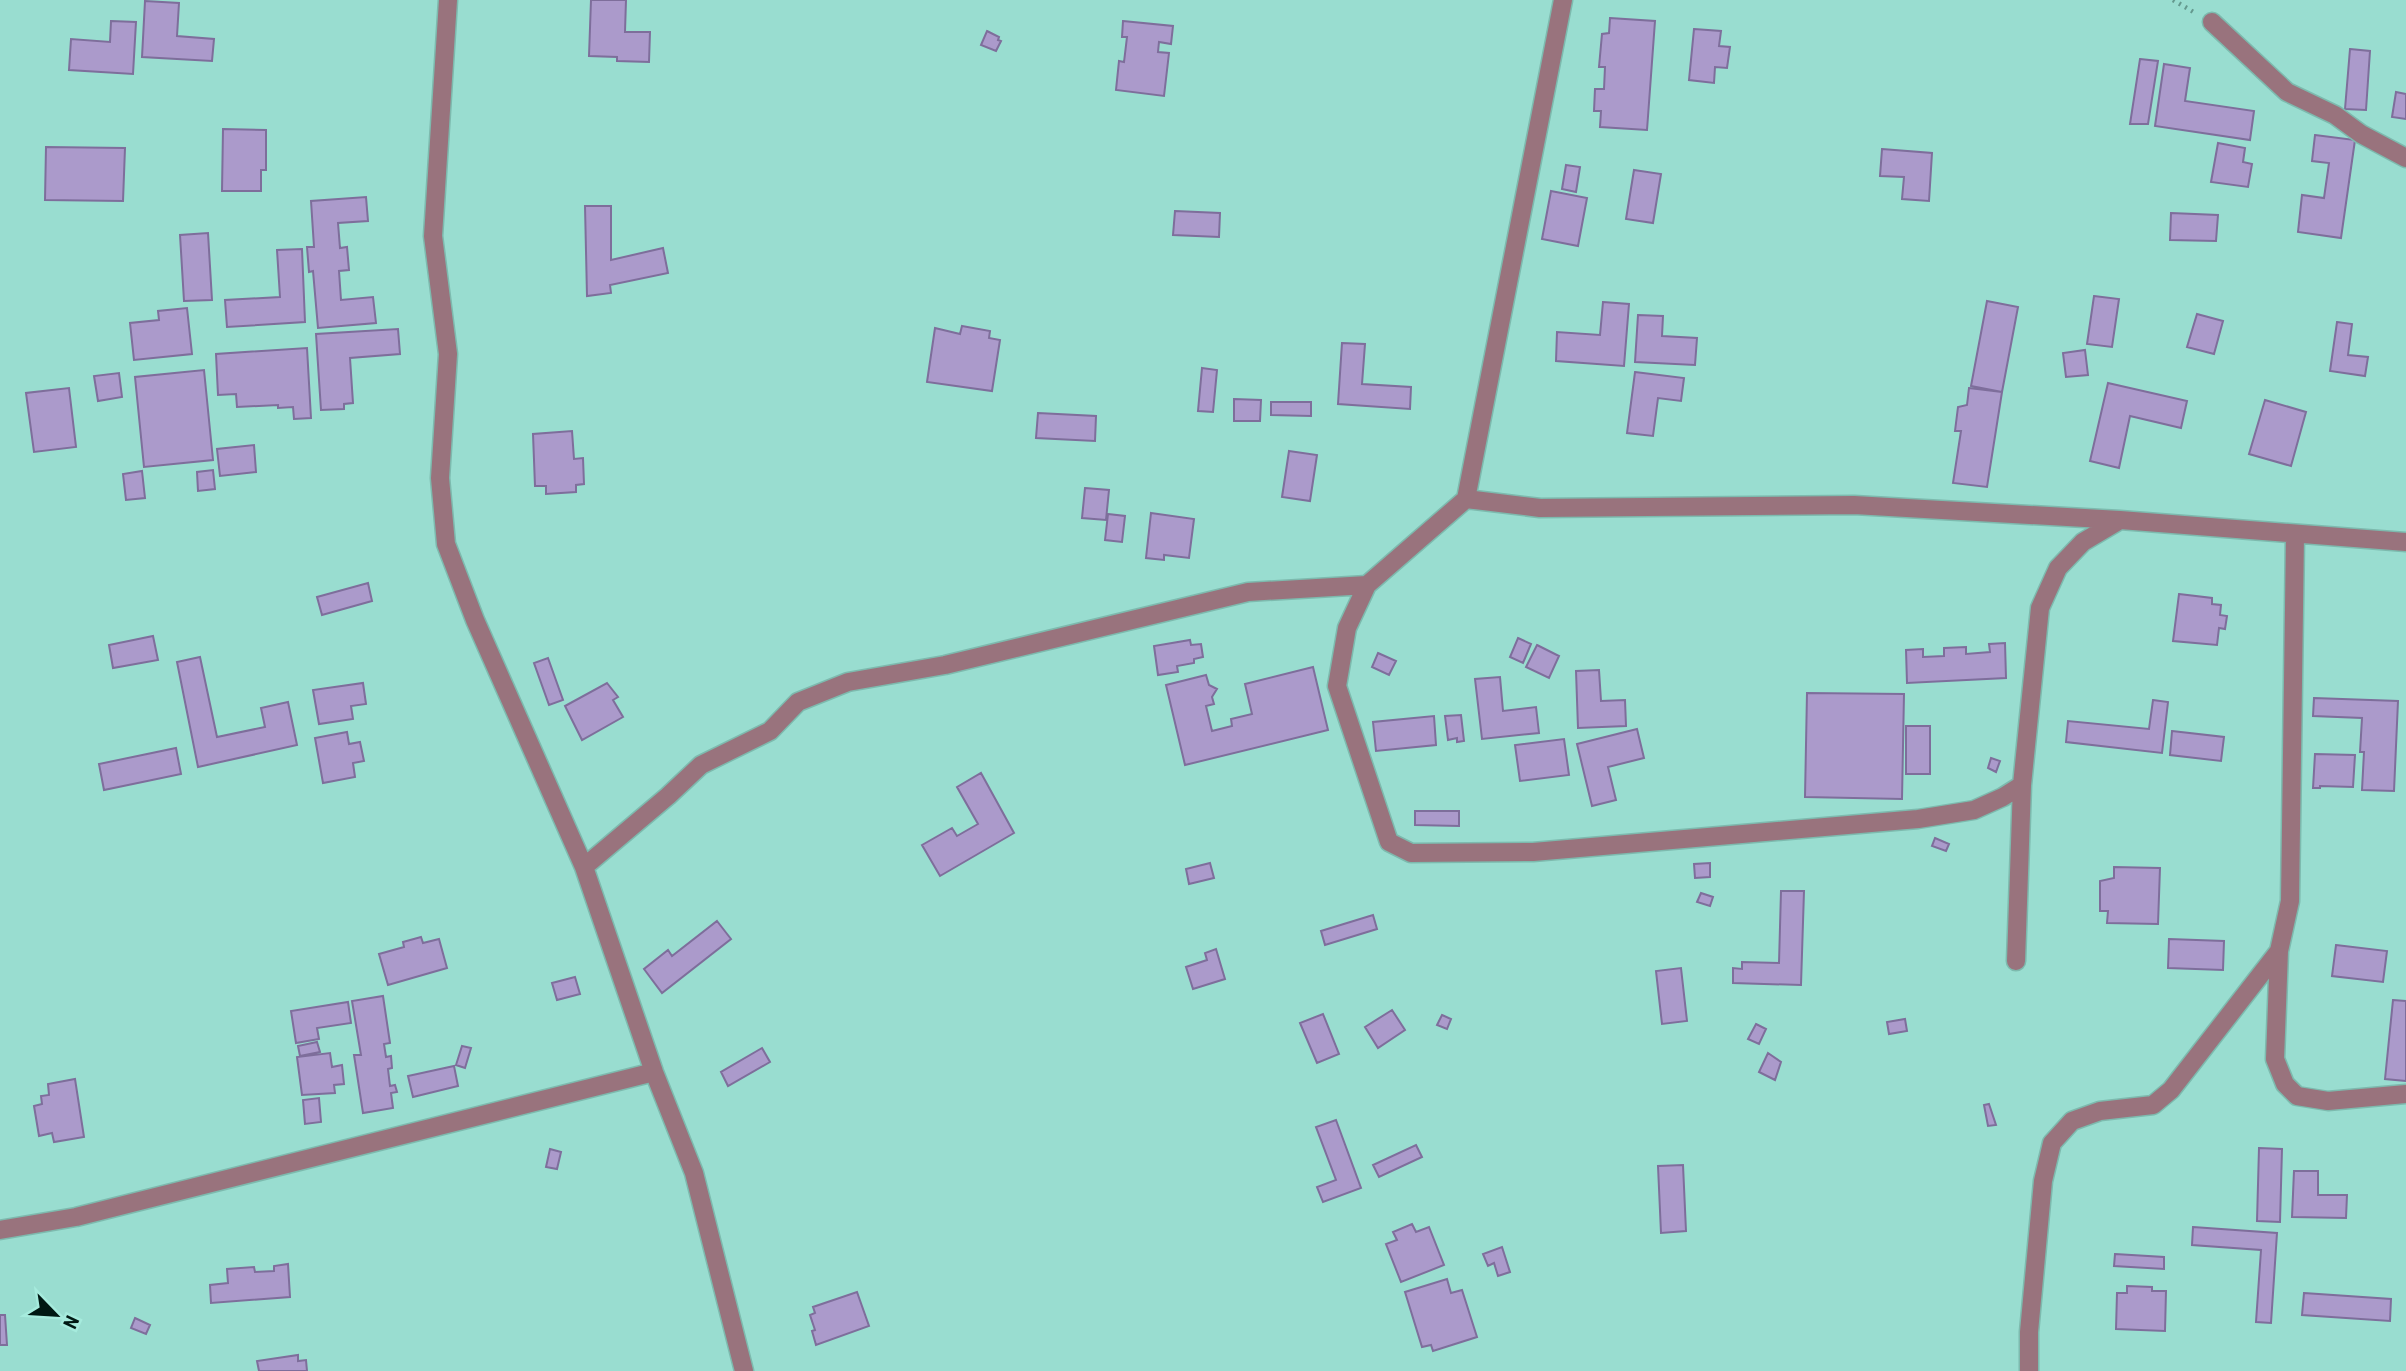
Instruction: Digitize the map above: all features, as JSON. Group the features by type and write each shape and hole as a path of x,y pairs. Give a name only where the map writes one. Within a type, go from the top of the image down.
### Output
{"street":[{"path":"448,0 433,236 448,354 440,478 446,544 475,620 584,867 654,1072 694,1173 744,1371"},
{"path":"1563,0 1466,499 1367,585 1347,628 1337,687 1389,842 1411,853 1533,852 1918,819 1975,810 2022,785"},
{"path":"2212,22 2287,92 2335,115 2361,134 2406,158"},
{"path":"1466,499 1540,508 1854,505 2120,520 2406,542"},
{"path":"2016,961 2022,785 2040,608 2057,568 2082,542 2120,520"},
{"path":"2295,534 2290,901 2279,951 2275,1059 2285,1084 2297,1096 2328,1101 2406,1094"},
{"path":"584,867 701,765 770,731 798,702 848,682 945,665 1248,592 1367,585"},
{"path":"2029,1371 2029,1332 2043,1181 2052,1143 2072,1121 2100,1111 2153,1105 2171,1090 2279,951"},
{"path":"0,1230 76,1217 654,1072"}],"building":[{"path":"591,0 626,0 625,32 650,32 649,62 617,61 617,57 589,56"},
{"path":"145,1 179,3 177,36 214,39 212,61 142,57"},
{"path":"1610,18 1655,21 1647,130 1600,127 1601,111 1594,111 1595,89 1604,89 1605,67 1599,67 1602,34 1609,33"},
{"path":"111,21 136,22 133,74 69,70 71,39 110,42"},
{"path":"1123,21 1173,26 1171,44 1159,42 1158,52 1169,53 1164,96 1116,90 1119,61 1124,62 1127,37 1122,37"},
{"path":"1694,29 1721,31 1719,46 1730,47 1727,68 1715,67 1714,83 1689,80"},
{"path":"987,31 1001,41 996,51 981,45"},
{"path":"2350,49 2370,51 2366,110 2345,109"},
{"path":"2140,59 2158,61 2148,124 2130,124"},
{"path":"2164,64 2190,68 2185,101 2254,111 2250,140 2155,126"},
{"path":"2396,92 2406,94 2406,119 2392,117"},
{"path":"223,129 266,130 266,170 261,170 261,191 222,191"},
{"path":"2315,135 2355,140 2341,238 2298,232 2302,195 2324,198 2329,163 2312,161"},
{"path":"2218,143 2245,148 2243,162 2252,164 2248,187 2211,182"},
{"path":"46,147 125,148 123,201 45,200"},
{"path":"1882,149 1932,153 1929,201 1902,199 1904,177 1880,176"},
{"path":"1566,165 1580,167 1576,192 1562,189"},
{"path":"1634,170 1661,174 1653,223 1626,219"},
{"path":"1551,191 1587,198 1578,246 1542,239"},
{"path":"366,197 368,221 338,223 340,248 347,247 349,270 339,271 341,300 373,297 376,323 318,328 313,271 309,272 307,247 314,247 311,201"},
{"path":"585,206 611,206 611,260 663,248 668,273 610,285 611,293 587,296"},
{"path":"1175,211 1220,213 1219,237 1173,235"},
{"path":"2171,213 2218,215 2216,241 2170,240"},
{"path":"208,233 212,300 184,301 180,235"},
{"path":"302,249 305,322 227,327 225,300 280,297 277,250"},
{"path":"2094,296 2119,299 2112,347 2087,344"},
{"path":"1987,301 2018,307 2002,392 1971,386"},
{"path":"1603,302 1629,304 1624,366 1556,361 1557,332 1600,335"},
{"path":"187,308 192,354 134,360 130,323 159,320 158,311"},
{"path":"2197,314 2223,321 2214,354 2187,347"},
{"path":"1638,315 1663,316 1662,336 1697,338 1695,365 1635,362"},
{"path":"2337,322 2352,324 2348,355 2368,357 2365,376 2330,371"},
{"path":"962,326 990,331 989,338 1000,340 992,391 927,382 935,328 960,334"},
{"path":"398,329 400,354 350,358 353,403 344,404 344,409 321,410 316,334"},
{"path":"1342,343 1365,344 1362,384 1411,387 1410,409 1338,404"},
{"path":"307,348 311,418 294,419 293,407 237,407 236,394 218,395 216,354"},
{"path":"2085,350 2088,375 2066,377 2063,353"},
{"path":"1202,368 1217,370 1213,412 1198,411"},
{"path":"204,370 213,460 144,467 135,377"},
{"path":"1635,372 1684,378 1681,401 1658,398 1653,436 1627,433"},
{"path":"119,373 122,397 98,401 94,376"},
{"path":"2108,383 2187,401 2181,428 2130,416 2119,468 2090,461"},
{"path":"69,388 76,447 34,452 26,393"},
{"path":"1969,388 2002,392 1987,487 1953,483 1961,431 1955,431 1958,407 1967,405"},
{"path":"1234,399 1261,400 1260,421 1234,421"},
{"path":"2265,400 2306,412 2291,466 2249,454"},
{"path":"1271,402 1311,402 1311,416 1271,415"},
{"path":"1038,413 1096,416 1095,441 1036,438"},
{"path":"572,431 574,459 583,458 584,484 576,485 576,492 546,494 546,486 535,486 533,434"},
{"path":"254,445 256,472 220,476 217,449"},
{"path":"1289,451 1317,455 1310,501 1282,497"},
{"path":"213,470 215,489 198,491 197,472"},
{"path":"142,471 145,498 126,500 123,474"},
{"path":"1085,488 1109,490 1106,520 1082,518"},
{"path":"1151,513 1194,519 1189,558 1164,555 1164,560 1146,558"},
{"path":"1108,514 1125,516 1122,542 1105,540"},
{"path":"368,583 372,601 322,615 317,597"},
{"path":"2179,594 2212,598 2212,604 2221,605 2220,615 2227,616 2225,629 2219,628 2217,645 2173,641"},
{"path":"153,636 158,660 113,668 109,645"},
{"path":"1518,638 1531,644 1523,663 1510,657"},
{"path":"1190,640 1191,645 1201,644 1203,657 1194,659 1194,663 1177,666 1178,672 1158,675 1154,646"},
{"path":"2005,643 2006,678 1907,683 1906,650 1923,649 1923,657 1944,656 1944,648 1966,647 1966,654 1990,652 1989,644"},
{"path":"1537,645 1559,656 1549,678 1526,667"},
{"path":"1378,653 1396,661 1389,675 1372,667"},
{"path":"200,657 217,737 265,727 261,708 288,702 297,745 198,767 177,662"},
{"path":"548,658 563,700 549,705 534,663"},
{"path":"1313,667 1328,730 1185,765 1166,685 1206,675 1209,685 1217,689 1212,697 1214,704 1206,706 1212,731 1232,726 1231,719 1252,714 1245,684"},
{"path":"1599,670 1601,701 1625,700 1626,726 1578,728 1576,671"},
{"path":"1500,677 1503,711 1536,707 1539,733 1482,739 1475,679"},
{"path":"363,683 366,704 351,706 353,719 319,724 313,690"},
{"path":"607,683 618,697 613,700 623,717 582,740 565,706"},
{"path":"1807,693 1904,694 1902,799 1805,797"},
{"path":"2314,698 2398,701 2394,791 2362,790 2362,718 2313,716"},
{"path":"2153,700 2168,702 2162,753 2066,742 2068,721 2149,729"},
{"path":"1461,715 1464,741 1457,742 1457,738 1448,740 1445,716"},
{"path":"1434,716 1436,745 1376,751 1373,722"},
{"path":"1906,726 1930,726 1930,774 1906,774"},
{"path":"1637,729 1644,758 1608,767 1616,800 1592,806 1577,744"},
{"path":"2172,731 2224,737 2221,761 2170,755"},
{"path":"347,732 349,744 360,742 364,761 353,763 355,777 323,783 315,738"},
{"path":"1564,739 1569,775 1520,781 1515,745"},
{"path":"176,748 181,774 104,790 99,764"},
{"path":"2315,754 2355,755 2353,787 2313,788"},
{"path":"1991,758 2000,761 1996,772 1988,768"},
{"path":"981,773 1014,833 940,876 922,845 952,828 957,836 978,824 957,787"},
{"path":"1415,811 1459,811 1459,826 1415,825"},
{"path":"1935,838 1949,844 1946,851 1932,846"},
{"path":"1210,863 1214,878 1189,884 1186,869"},
{"path":"1710,863 1710,877 1695,878 1694,864"},
{"path":"2114,867 2160,868 2158,924 2107,923 2108,911 2100,911 2100,881 2114,878"},
{"path":"1781,891 1804,891 1801,985 1733,983 1733,968 1742,969 1742,962 1779,963"},
{"path":"1701,893 1713,897 1710,906 1697,902"},
{"path":"1373,915 1377,929 1325,945 1321,931"},
{"path":"717,921 731,939 662,993 644,969 668,950 672,956"},
{"path":"421,937 423,943 439,939 447,968 388,985 379,954 404,947 403,942"},
{"path":"2169,939 2224,941 2223,970 2168,968"},
{"path":"2336,945 2387,951 2383,982 2332,976"},
{"path":"1216,949 1225,979 1193,989 1186,967 1207,960 1205,953"},
{"path":"1681,968 1687,1021 1662,1024 1656,971"},
{"path":"575,977 580,994 557,1000 552,983"},
{"path":"383,996 390,1043 384,1044 386,1057 391,1056 392,1068 388,1069 390,1086 395,1085 397,1092 391,1093 393,1108 363,1113 354,1055 361,1055 352,1001"},
{"path":"2393,1000 2406,1001 2406,1081 2385,1079"},
{"path":"348,1002 351,1023 317,1028 319,1039 296,1043 291,1011"},
{"path":"1392,1010 1405,1030 1378,1048 1365,1027"},
{"path":"1323,1014 1339,1054 1317,1063 1300,1023"},
{"path":"1442,1015 1451,1019 1447,1029 1437,1025"},
{"path":"1905,1019 1907,1031 1889,1034 1887,1022"},
{"path":"1756,1024 1766,1029 1759,1044 1748,1039"},
{"path":"317,1042 320,1052 300,1056 298,1046"},
{"path":"462,1046 471,1048 465,1068 456,1065"},
{"path":"762,1048 770,1062 728,1086 721,1072"},
{"path":"330,1053 332,1067 342,1065 344,1084 334,1085 335,1093 302,1095 297,1057"},
{"path":"1768,1053 1781,1062 1775,1080 1759,1072"},
{"path":"454,1066 458,1086 413,1097 408,1076"},
{"path":"75,1079 84,1137 54,1142 52,1133 39,1136 34,1106 42,1104 41,1096 49,1095 48,1084"},
{"path":"319,1098 321,1122 305,1124 303,1100"},
{"path":"1989,1104 1996,1125 1988,1126 1984,1105"},
{"path":"1336,1120 1361,1188 1323,1202 1317,1187 1336,1180 1316,1127"},
{"path":"1416,1145 1422,1157 1379,1177 1373,1165"},
{"path":"2259,1148 2282,1149 2280,1222 2257,1221"},
{"path":"550,1149 561,1152 557,1169 546,1167"},
{"path":"1683,1165 1686,1231 1661,1233 1658,1166"},
{"path":"2294,1171 2318,1171 2318,1195 2347,1195 2346,1218 2292,1217"},
{"path":"1412,1224 1416,1232 1429,1227 1444,1265 1401,1282 1386,1244 1397,1240 1393,1232"},
{"path":"2193,1227 2277,1233 2271,1323 2256,1322 2261,1250 2192,1245"},
{"path":"1502,1247 1510,1272 1498,1276 1494,1263 1488,1266 1483,1254"},
{"path":"2115,1254 2164,1257 2164,1269 2114,1266"},
{"path":"288,1264 290,1297 211,1303 210,1285 228,1283 227,1269 254,1267 255,1272 274,1271 274,1266"},
{"path":"1447,1279 1451,1293 1462,1290 1477,1337 1433,1351 1431,1345 1422,1347 1405,1292"},
{"path":"2127,1286 2152,1287 2152,1291 2166,1291 2165,1331 2116,1329 2117,1293 2127,1293"},
{"path":"857,1292 869,1326 816,1345 810,1315 815,1313 813,1307"},
{"path":"2304,1293 2391,1299 2390,1321 2302,1315"},
{"path":"0,1315 5,1315 7,1345 0,1345"},
{"path":"135,1318 150,1325 146,1334 131,1328"},
{"path":"298,1355 298,1361 306,1360 307,1371 259,1371 257,1361"}]}
